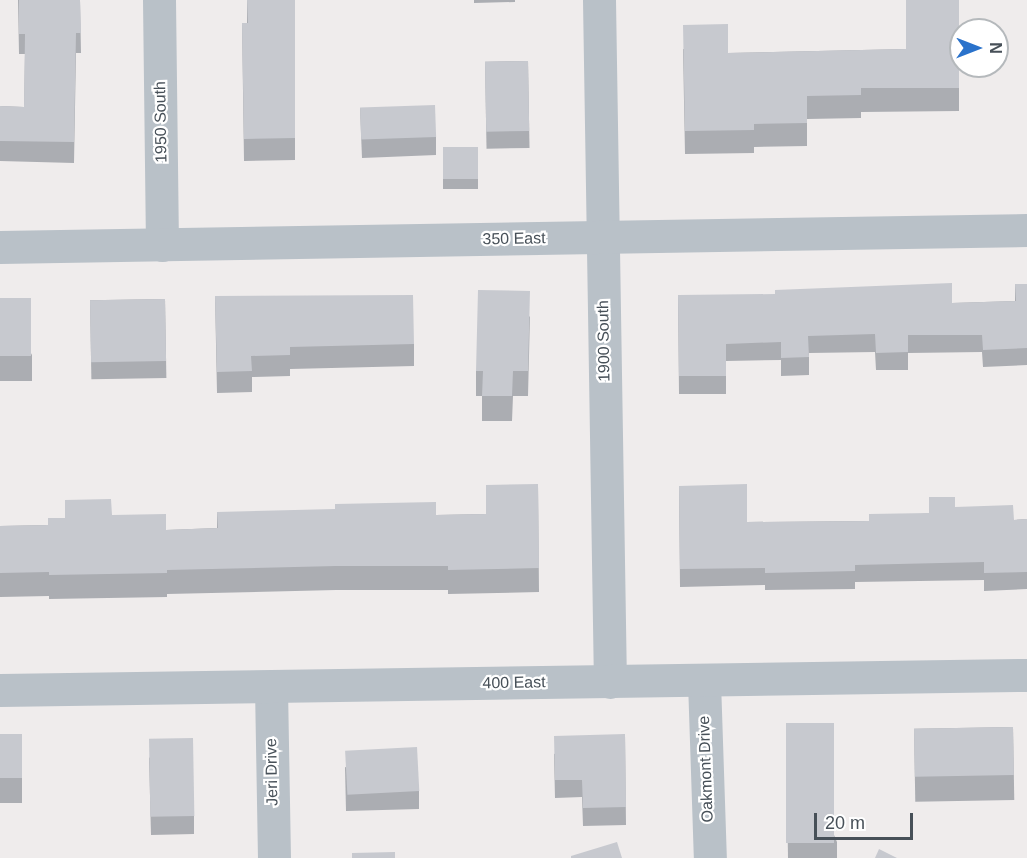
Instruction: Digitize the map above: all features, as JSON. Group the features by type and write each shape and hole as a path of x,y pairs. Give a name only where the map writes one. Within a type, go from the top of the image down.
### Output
{"street":[{"name":"1950 South","path":"159,0 162,245"},
{"name":"1900 South","path":"599,0 610,682"},
{"name":"350 East","path":"0,247 1027,230"},
{"name":"400 East","path":"0,690 1027,675"},
{"name":"Oakmont Drive","path":"704,681 710,858"},
{"name":"Jeri Drive","path":"271,687 273,858"}],"building":[{"path":"19,0 80,0 81,33 76,33 74,142 0,141 0,106 24,107 25,34 19,34"},
{"path":"247,0 295,0 295,138 244,139 242,23 248,23"},
{"path":"906,0 959,0 959,18 949,18 949,78 959,78 959,88 861,88 861,95 807,96 807,123 754,124 754,130 685,131 683,25 728,24 728,53 906,49"},
{"path":"528,61 529,131 486,132 485,62"},
{"path":"435,105 436,137 361,140 360,108"},
{"path":"443,147 478,147 478,179 443,179"},
{"path":"952,283 952,303 1016,301 1015,284 1027,284 1027,348 983,350 982,335 908,335 908,352 876,353 875,334 808,336 809,357 781,358 781,342 726,344 726,376 679,376 678,295 775,294 775,290"},
{"path":"478,290 530,291 528,371 513,371 512,396 482,396 483,371 476,371"},
{"path":"413,295 414,344 290,347 290,355 251,356 252,371 217,372 215,296"},
{"path":"0,298 31,298 31,356 0,356"},
{"path":"165,299 166,361 91,362 90,300"},
{"path":"538,484 539,568 448,570 448,566 336,566 167,570 167,573 49,575 49,572 0,573 0,526 48,525 48,518 65,518 65,500 111,499 112,515 166,514 166,530 218,528 217,512 335,509 335,504 436,502 436,515 486,514 486,485"},
{"path":"747,484 747,522 869,521 869,514 929,513 929,497 955,497 955,507 1013,505 1014,520 1027,519 1027,572 984,573 984,562 855,565 855,571 765,573 765,568 680,569 679,486"},
{"path":"786,723 834,723 834,843 786,843"},
{"path":"1013,727 1014,775 915,777 914,729"},
{"path":"0,734 22,734 22,778 0,778"},
{"path":"625,734 626,807 583,808 582,780 555,780 554,736"},
{"path":"193,738 194,816 150,817 149,739"},
{"path":"417,747 419,791 347,795 345,751"},
{"path":"617,842 622,858 571,858 571,856"},
{"path":"879,849 897,858 875,858"},
{"path":"395,852 395,858 352,858 352,853"}]}
